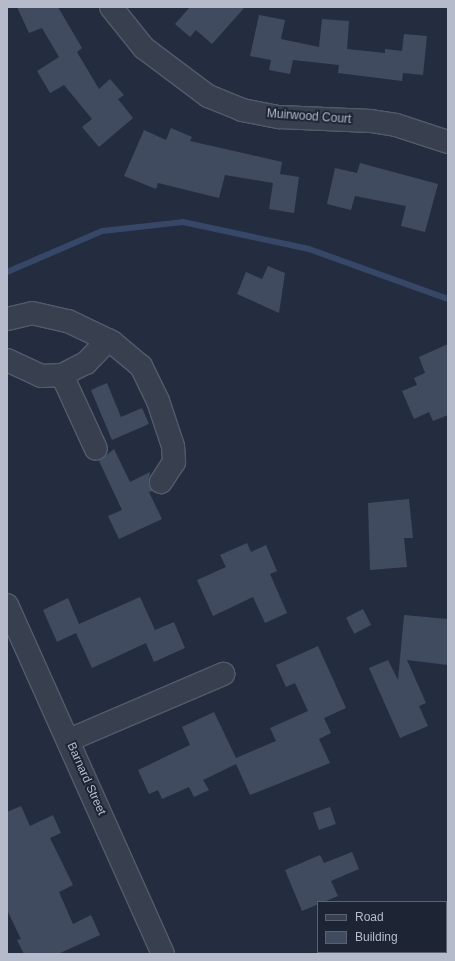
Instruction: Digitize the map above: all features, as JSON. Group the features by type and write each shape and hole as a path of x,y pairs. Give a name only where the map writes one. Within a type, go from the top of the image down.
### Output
{"street":[{"name":"Muirwood Court","path":"111,7 144,48 172,72 222,102 242,110 279,117 396,126 448,142"},
{"path":"7,319 32,313 68,320 108,340 141,366 158,401 173,446 174,462 161,482"},
{"path":"7,360 41,376 62,375 86,363 108,340"},
{"path":"62,375 96,449"},
{"name":"Barnard Street","path":"7,605 69,740 163,954"},
{"path":"69,740 223,674"}],"building":[{"path":"17,7 58,7 82,48 77,52 99,89 110,79 124,95 118,99 133,118 99,147 82,127 92,119 64,85 50,93 37,71 59,57 42,28 29,33"},
{"path":"190,7 245,7 212,44 196,30 190,37 175,24"},
{"path":"259,15 285,20 281,39 319,47 322,19 349,21 347,49 385,53 385,49 402,51 404,34 427,36 423,75 403,73 402,81 338,73 339,65 293,60 290,74 269,70 271,60 250,56"},
{"path":"171,128 192,137 190,141 282,162 280,174 299,177 294,213 269,209 273,183 225,175 219,198 158,183 156,189 124,176 144,130 166,140"},
{"path":"360,163 438,184 425,232 401,226 406,206 355,196 351,210 327,204 335,168 357,173"},
{"path":"268,266 285,273 279,313 237,294 246,272 262,279"},
{"path":"448,344 448,415 433,421 429,412 414,419 402,391 417,385 414,378 425,373 419,357"},
{"path":"107,383 121,417 142,408 149,424 112,440 91,390"},
{"path":"114,449 130,482 150,472 149,482 153,491 149,492 162,519 119,539 108,516 122,510 99,461"},
{"path":"409,499 413,538 404,538 407,567 370,570 368,503"},
{"path":"247,543 251,552 266,545 277,571 270,574 287,613 265,623 253,597 213,616 197,580 226,567 220,555"},
{"path":"140,597 155,630 174,622 185,648 154,662 146,643 92,668 76,633 57,642 43,610 68,598 79,624"},
{"path":"363,609 371,625 354,634 346,618"},
{"path":"404,615 448,619 448,665 407,660 426,703 419,706 428,726 400,738 369,668 388,660 398,680"},
{"path":"318,646 346,708 324,718 331,733 319,739 330,763 250,795 236,764 203,780 209,790 194,797 189,787 162,799 158,790 149,794 138,770 190,745 182,727 214,712 236,758 276,741 270,728 308,711 295,683 286,687 276,665"},
{"path":"21,806 30,826 53,815 61,833 50,838 73,885 59,892 73,924 91,915 100,935 58,954 24,954 17,940 21,939 7,910 7,812"},
{"path":"330,807 336,824 319,830 313,813"},
{"path":"352,852 359,869 331,881 338,896 326,901 317,901 317,905 302,911 285,870 320,855 324,863"}],"waterway":[{"path":"7,272 102,231 183,222 309,249 448,299"}]}
